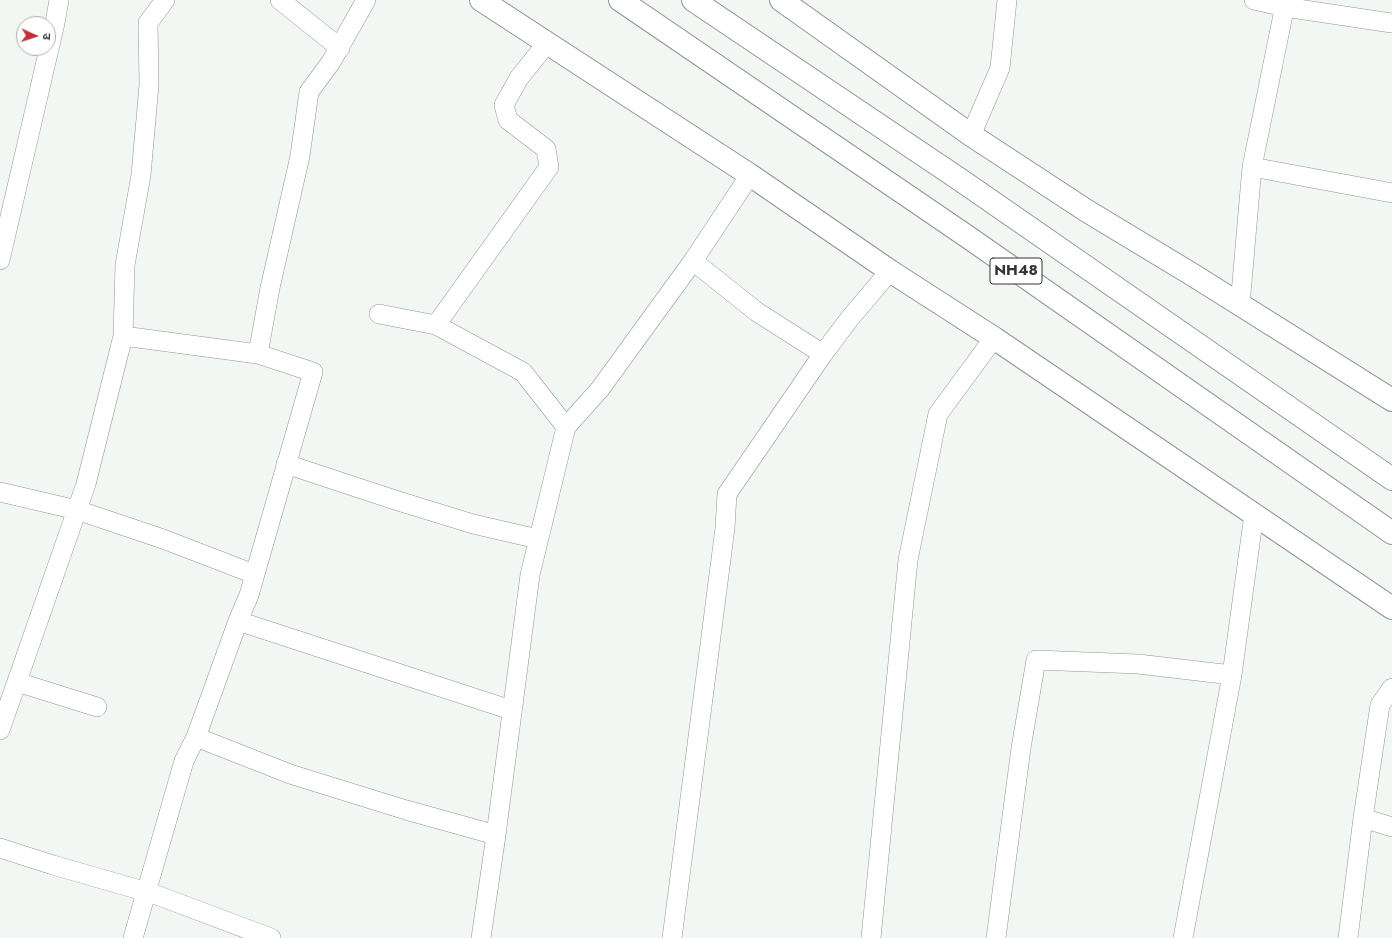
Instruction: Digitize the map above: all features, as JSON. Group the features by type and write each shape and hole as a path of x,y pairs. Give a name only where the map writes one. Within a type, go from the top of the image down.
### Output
{"main road":[{"path":"481,0 750,175 890,271 994,338 1392,608"},
{"name":"NH48","path":"693,0 962,181 1392,479"},
{"path":"782,0 971,135 1087,211 1194,275 1392,400"},
{"name":"NH48","path":"628,6 965,236 1392,533"}],"street":[{"path":"0,260 59,0"},
{"path":"1,721 17,682 86,484 123,336 125,265 141,175 148,92 148,23 165,0"},
{"path":"280,0 340,48"},
{"path":"258,354 270,288 300,156 309,92 340,48 366,0"},
{"path":"971,135 1000,68 1007,0"},
{"path":"1254,0 1392,23"},
{"path":"1240,305 1252,167 1285,4"},
{"path":"436,325 549,167 546,149 508,120 504,105 520,78 548,43"},
{"path":"1252,167 1392,193"},
{"path":"481,938 530,575 566,427 600,389 693,261 750,175"},
{"path":"693,261 757,312 823,354"},
{"path":"672,938 725,528 727,494 823,354 850,318 890,271"},
{"path":"379,314 436,325 523,372 566,427"},
{"path":"123,336 258,354 313,372 249,595 238,621 196,737 184,762 132,938"},
{"path":"871,938 908,560 938,414 994,338"},
{"path":"286,464 466,522 538,539"},
{"path":"0,492 77,510 163,539 254,574"},
{"path":"1183,938 1232,676 1254,514"},
{"path":"238,621 511,710"},
{"path":"996,938 1021,748 1036,660 1138,664 1232,676"},
{"path":"17,682 97,707"},
{"path":"1348,938 1363,818 1380,705 1392,688"},
{"path":"196,737 290,774 406,810 496,835"},
{"path":"1363,818 1392,827"},
{"path":"0,848 146,892 271,938"}]}
